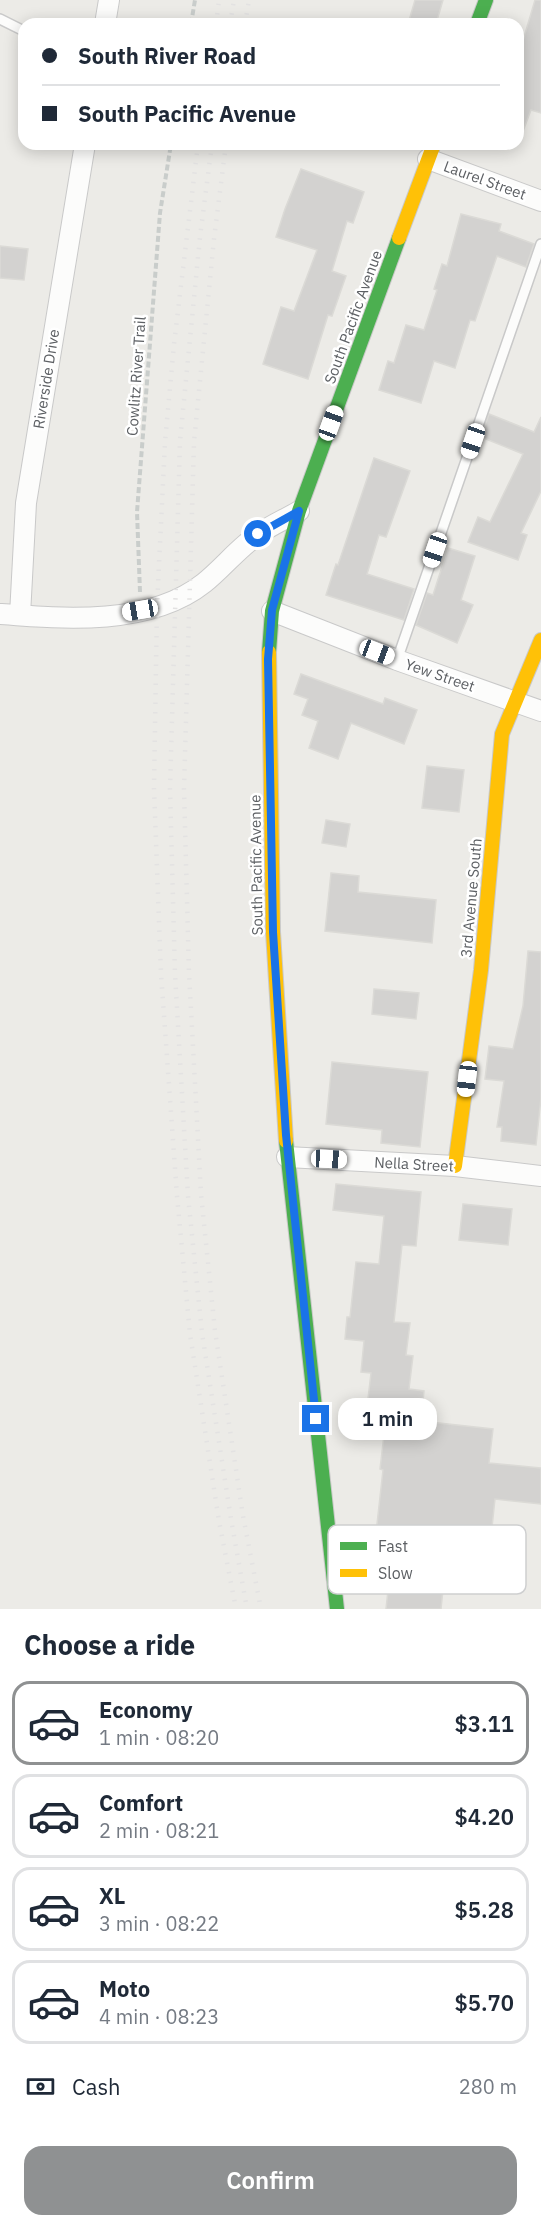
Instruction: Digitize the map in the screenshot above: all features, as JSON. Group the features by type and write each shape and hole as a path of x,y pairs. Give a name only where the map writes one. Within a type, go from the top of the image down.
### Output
{"street":[{"path":"106,18 109,0"},
{"path":"479,18 486,0"},
{"name":"Riverside Drive","path":"20,615 26,503 84,150"},
{"name":"Laurel Street","path":"431,152 541,201"},
{"name":"South Pacific Avenue","path":"328,1528 287,1157 273,932 268,659 272,610 299,511 431,152"},
{"path":"0,614 87,617 140,610 175,600 203,584 258,534 299,511"},
{"name":"Yew Street","path":"272,610 397,660 541,711"},
{"name":"3rd Avenue South","path":"455,1166 481,970 502,734 541,640"},
{"name":"Nella Street","path":"287,1157 455,1166 541,1176"},
{"name":"South Pacific Avenue","path":"335,1594 337,1609"}],"lane":[{"path":"0,19 18,28"},
{"path":"397,660 541,244"}],"path":[{"path":"191,18 195,0"},
{"name":"Cowlitz River Trail","path":"140,610 137,512 160,213 170,150"}],"building":[{"path":"415,0 443,0 438,18 410,18"},
{"path":"535,0 541,0 541,113 531,110 524,129 524,37"},
{"path":"301,169 364,192 353,223 347,221 332,271 346,276 332,316 328,315 308,379 263,364 281,307 294,311 317,250 276,237"},
{"path":"461,214 501,224 499,231 534,244 526,267 497,256 475,321 470,320 455,368 434,361 421,403 379,390 388,361 394,363 406,325 424,330 437,290 434,289 442,264 447,266"},
{"path":"0,246 28,249 24,280 0,278"},
{"path":"489,414 534,432 541,417 541,491 521,533 527,535 518,560 468,542 478,517 490,522 523,454 481,437"},
{"path":"374,458 410,471 386,537 379,535 367,574 414,589 404,620 326,595"},
{"path":"448,548 475,556 461,600 473,605 457,643 416,625 427,593 433,595"},
{"path":"301,674 383,704 385,698 417,710 404,744 351,723 338,759 309,748 318,721 302,715 308,699 294,694"},
{"path":"427,766 464,770 459,812 422,808"},
{"path":"326,820 350,824 346,847 322,843"},
{"path":"331,873 359,876 358,892 436,900 432,943 325,931"},
{"path":"528,951 541,952 541,1098 536,1145 501,1141 502,1127 497,1127 504,1081 485,1079 489,1046 513,1049 523,1006"},
{"path":"374,989 419,993 416,1019 372,1014"},
{"path":"332,1062 428,1072 420,1147 381,1143 382,1130 326,1124"},
{"path":"336,1184 421,1192 416,1246 402,1245 394,1322 410,1323 406,1355 413,1356 409,1389 424,1391 421,1421 493,1429 489,1463 541,1468 541,1504 495,1499 492,1525 377,1525 387,1409 367,1407 371,1373 361,1372 364,1341 345,1339 347,1317 350,1317 356,1262 379,1264 384,1216 333,1210"},
{"path":"463,1204 512,1209 508,1245 459,1240"},
{"path":"388,1594 443,1594 441,1609 386,1609"}],"railway":[{"path":"217,18 219,0"},
{"path":"231,18 234,0"},
{"path":"246,18 249,0"},
{"path":"197,150 174,344 165,442 157,606 154,788 161,974 177,1196 190,1334 219,1521 236,1609"},
{"path":"211,150 200,237 180,441 170,789 175,974 188,1196 202,1333 247,1609"},
{"path":"225,150 194,442 184,789 189,973 201,1194 215,1331 243,1516 261,1609"}],"traffic: fast":[{"path":"479,18 486,0"},
{"path":"269,652 272,611 299,511 399,238"},
{"path":"286,1141 328,1526"},
{"path":"335,1594 337,1609"}],"traffic: slow":[{"path":"399,238 432,150"},
{"path":"455,1166 481,970 502,734 541,640"},
{"path":"269,652 273,932 286,1141"}],"route":[{"path":"258,534 299,511 272,610 268,659 273,932 287,1157 316,1419"}]}
